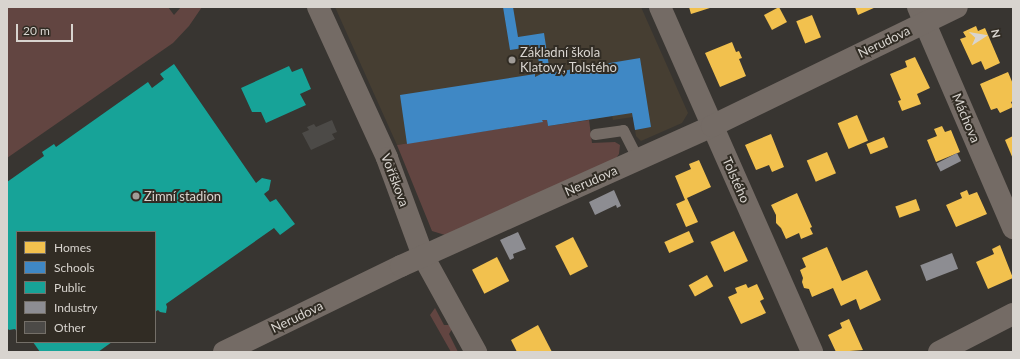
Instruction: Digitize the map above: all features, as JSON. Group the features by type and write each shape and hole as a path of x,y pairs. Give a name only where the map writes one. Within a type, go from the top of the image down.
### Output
{"street":[{"name":"Voříškova","path":"318,7 387,158 423,256 476,352"},
{"name":"Tolstého","path":"660,7 812,352"},
{"name":"Nerudova","path":"224,352 423,256 712,126 922,15 957,7"},
{"name":"Máchova","path":"922,15 1013,228"},
{"path":"939,352 1013,314"}],"lane":[{"path":"595,134 623,130 638,160"}],"shaded area":[{"path":"7,7 168,7 174,15 181,7 202,7 189,26 173,43 7,158"},
{"name":"Základní škola Klatovy, Tolstého","path":"335,7 641,7 688,113 682,123 641,141 636,136 633,117 613,120 612,116 548,126 547,120 543,122 397,145"},
{"path":"542,120 547,120 548,126 589,120 592,143 615,142 620,145 619,154 614,161 445,235 432,231 397,145 542,122"},
{"path":"435,308 444,325 450,325 452,329 449,334 458,352 451,352 430,315"}],"building: Homes":[{"path":"689,7 713,7 691,14"},
{"path":"779,7 787,22 772,30 764,15"},
{"path":"855,7 876,7 858,15"},
{"path":"812,15 821,37 805,44 796,21"},
{"path":"976,26 978,31 985,28 1000,63 985,70 981,61 972,65 960,39 966,37 963,32"},
{"path":"732,42 736,52 739,51 742,58 739,59 746,76 720,87 705,53"},
{"path":"915,57 930,88 917,94 921,104 902,111 898,101 901,100 890,74 907,67 905,61"},
{"path":"1008,72 1013,84 1013,101 1011,102 1013,107 1000,113 997,108 991,110 980,84"},
{"path":"857,115 868,141 849,149 838,123"},
{"path":"942,126 945,132 951,130 960,152 936,162 927,140 937,136 934,129"},
{"path":"771,134 784,167 772,172 769,165 756,170 745,145"},
{"path":"1013,136 1013,159 1005,140"},
{"path":"884,137 888,147 871,154 866,144"},
{"path":"827,152 836,173 816,182 807,161"},
{"path":"699,160 711,187 687,198 698,222 686,227 676,204 685,200 675,176 691,169 689,164"},
{"path":"967,190 969,195 977,192 987,214 956,227 946,205 962,198 960,193"},
{"path":"797,193 812,227 810,228 813,234 801,239 799,233 786,239 781,228 776,223 776,215 771,205"},
{"path":"916,199 920,210 899,218 895,207"},
{"path":"689,231 694,242 669,253 664,242"},
{"path":"734,231 748,261 724,272 710,242"},
{"path":"573,237 588,266 570,275 555,246"},
{"path":"1000,245 1013,278 988,289 976,262 994,254 992,249"},
{"path":"827,247 842,281 867,270 881,300 860,310 856,299 841,306 833,288 812,297 809,289 804,288 802,282 803,278 800,270 806,267 802,258"},
{"path":"497,257 509,281 484,294 472,270"},
{"path":"707,275 713,286 695,297 689,285"},
{"path":"746,284 748,288 757,284 764,299 760,301 766,313 741,324 728,297 737,293 735,288"},
{"path":"849,319 863,350 836,352 828,335 842,328 840,323"},
{"path":"538,325 552,352 517,352 511,340"}],"building: Schools":[{"path":"503,7 513,7 518,37 544,33 550,73 640,58 651,127 635,130 632,113 548,126 547,120 542,120 543,122 407,144 400,95 535,74 535,77 541,74 536,46 510,50"}],"building: Public":[{"name":"Zimní stadion","path":"174,64 256,183 262,178 271,180 269,190 264,194 270,202 276,199 295,224 280,235 274,228 166,304 166,313 158,310 156,311 156,231 16,231 16,330 15,329 9,330 7,328 7,182 44,156 42,152 54,144 56,147 148,82 152,88 164,79 160,74"},
{"path":"289,66 292,72 302,68 311,89 300,94 306,105 266,123 261,112 252,112 241,88"},
{"path":"34,343 111,343 98,352 40,352"}],"building: Industry":[{"path":"957,153 961,161 941,171 937,163"},
{"path":"614,190 621,206 617,208 616,205 595,215 589,202"},
{"path":"518,232 526,249 513,254 514,258 510,260 500,240"},
{"path":"952,253 958,269 926,281 920,265"}],"building: Other":[{"path":"332,120 337,132 332,134 335,139 311,150 302,133 309,130 307,127 314,124 316,127"}],"place":[{"name":"Základní škola Klatovy, Tolstého","path":"512,60"},
{"name":"Zimní stadion","path":"136,196"}]}
